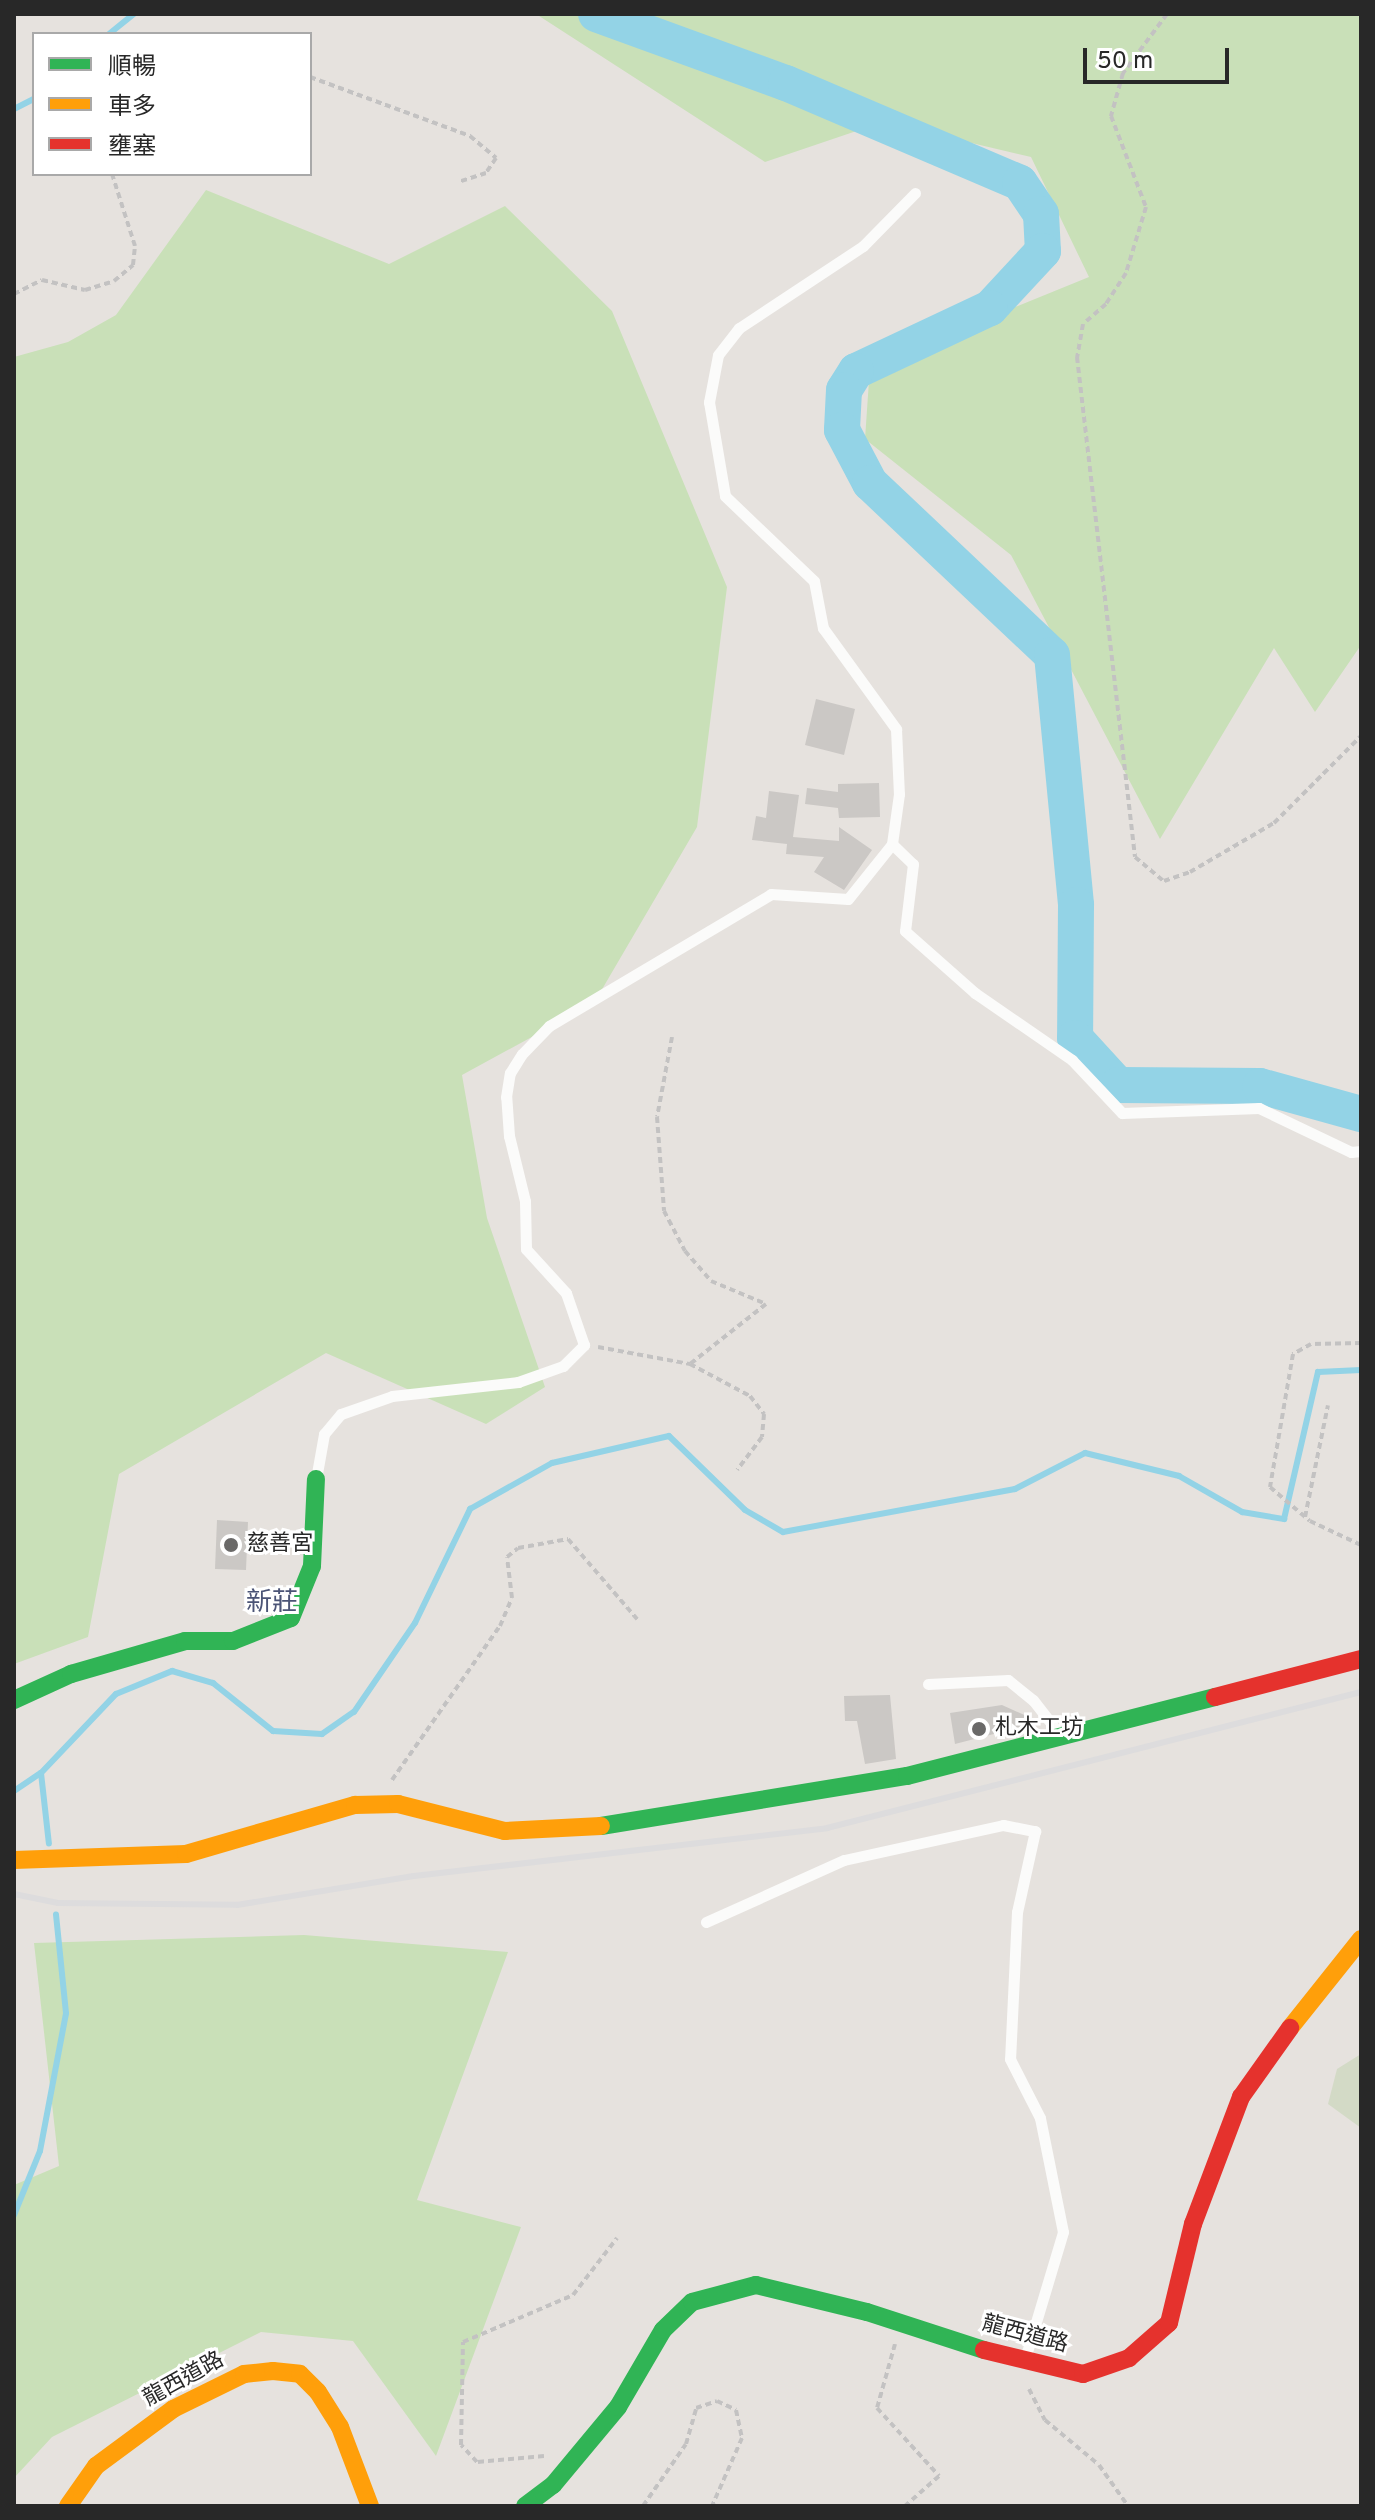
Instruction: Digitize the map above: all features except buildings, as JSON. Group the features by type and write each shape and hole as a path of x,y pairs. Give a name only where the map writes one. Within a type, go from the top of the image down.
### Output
{"street":[{"path":"14,1700 71,1674 185,1641 233,1641 291,1618 312,1566 316,1479"},
{"path":"14,1860 186,1854 240,1842 315,1813 375,1804 398,1804 505,1831 565,1831 907,1776 1361,1659"},
{"name":"龍西道路","path":"525,2506 579,2453 618,2407 663,2330 692,2302 756,2285 901,2323 1024,2363 1083,2374 1129,2358 1169,2323 1193,2224 1241,2097 1338,1962 1361,1939"},
{"name":"龍西道路","path":"68,2506 96,2466 173,2409 244,2374 273,2371 300,2374 318,2392 340,2427 362,2495 370,2506"}],"lane":[{"path":"316,1479 324,1434 341,1414 392,1396 518,1382 563,1366 584,1345 566,1293 526,1249 525,1201 509,1136 510,1073 549,1026 771,894 848,899 892,844 899,794 896,729 823,628 814,581 725,496 709,402 718,355 739,328 863,246 915,193"},
{"path":"892,844 913,864 905,931 975,993 1072,1060 1122,1113 1259,1108 1351,1152 1361,1151"},
{"path":"928,1684 1008,1680 1033,1700 1061,1736"},
{"path":"706,1922 844,1860 1003,1825 1035,1831 1017,1912 1010,2059 1040,2118 1063,2232 1024,2363"}],"path":[{"path":"1167,14 1123,73 1111,116 1146,207 1126,273 1106,304 1083,324 1077,357 1135,857 1164,881 1190,872 1274,823 1361,736"},
{"path":"312,78 366,103 470,136 496,158 486,173 459,182"},
{"path":"14,294 42,280 85,290 114,281 133,265 135,246 113,176"},
{"path":"672,1037 657,1117 664,1211 685,1251 711,1281 766,1304 690,1364"},
{"path":"1361,1343 1311,1344 1293,1354 1270,1487 1305,1517 1361,1545"},
{"path":"584,1345 690,1364 727,1380 764,1414 762,1437 737,1470"},
{"path":"1305,1517 1328,1405"},
{"path":"375,1804 500,1626 512,1598 507,1557 518,1548 568,1539 637,1619"},
{"path":"579,2453 477,2462 461,2445 463,2342 573,2295 617,2238"},
{"path":"901,2323 877,2408 939,2476 905,2506"},
{"path":"1024,2363 1030,2393 1045,2420 1099,2465 1128,2506"},
{"path":"643,2506 686,2444 696,2408 717,2401 736,2410 742,2438 712,2506"}],"green space":[{"path":"536,14 1361,14 1361,645 1315,712 1274,648 1160,839 1011,555 865,439 870,366 1089,277 1031,157 883,122 765,162"},
{"path":"206,190 389,264 505,206 612,311 727,587 697,827 594,1003 462,1075 487,1218 545,1387 486,1424 326,1353 119,1474 88,1637 14,1664 14,357 68,342 116,315"},
{"path":"304,1935 508,1952 417,2200 521,2227 436,2456 353,2341 261,2332 52,2437 14,2478 14,2185 59,2166 34,1943"},
{"path":"1361,2054 1361,2128 1328,2104 1337,2069"}],"waterway":[{"path":"112,32 134,14"},
{"path":"596,14 786,83 1020,183 1041,214 1043,251 990,308 856,371 844,390 842,430 870,483 1052,655 1076,905 1075,1038 1118,1085 1260,1086 1361,1114"},
{"path":"14,109 32,100"},
{"path":"14,1791 41,1773 116,1694 172,1671 213,1683 273,1731 322,1734 354,1712 415,1623 470,1509 552,1463 669,1436 745,1510 783,1532 1015,1489 1085,1453 1179,1476 1242,1512 1284,1519 1318,1372 1361,1370"},
{"path":"41,1773 49,1844"},
{"path":"14,2215 40,2151 66,2013 56,1915"}],"railway":[{"path":"14,1894 58,1903 237,1905 414,1876 827,1828 1361,1692"}],"traffic: fast":[{"path":"14,1700 71,1674 185,1641 233,1641 291,1618 312,1566 316,1479"},
{"path":"601,1826 907,1776 1215,1697"},
{"path":"525,2506 553,2485 618,2407 663,2330 692,2302 756,2285 867,2312 984,2350"}],"traffic: slow":[{"path":"14,1860 186,1854 355,1805 398,1804 505,1831 601,1826"},
{"path":"1290,2028 1361,1939"},
{"path":"68,2506 96,2466 173,2409 244,2374 273,2371 300,2374 318,2392 340,2427 370,2506"}],"traffic: jam":[{"path":"1215,1697 1361,1659"},
{"path":"984,2350 1083,2374 1129,2358 1169,2323 1193,2224 1241,2097 1290,2028"}],"place":[{"name":"慈善宮","path":"231,1545"},
{"name":"札木工坊","path":"979,1729"}],"district":[{"name":"新莊","path":"272,1604"}]}
